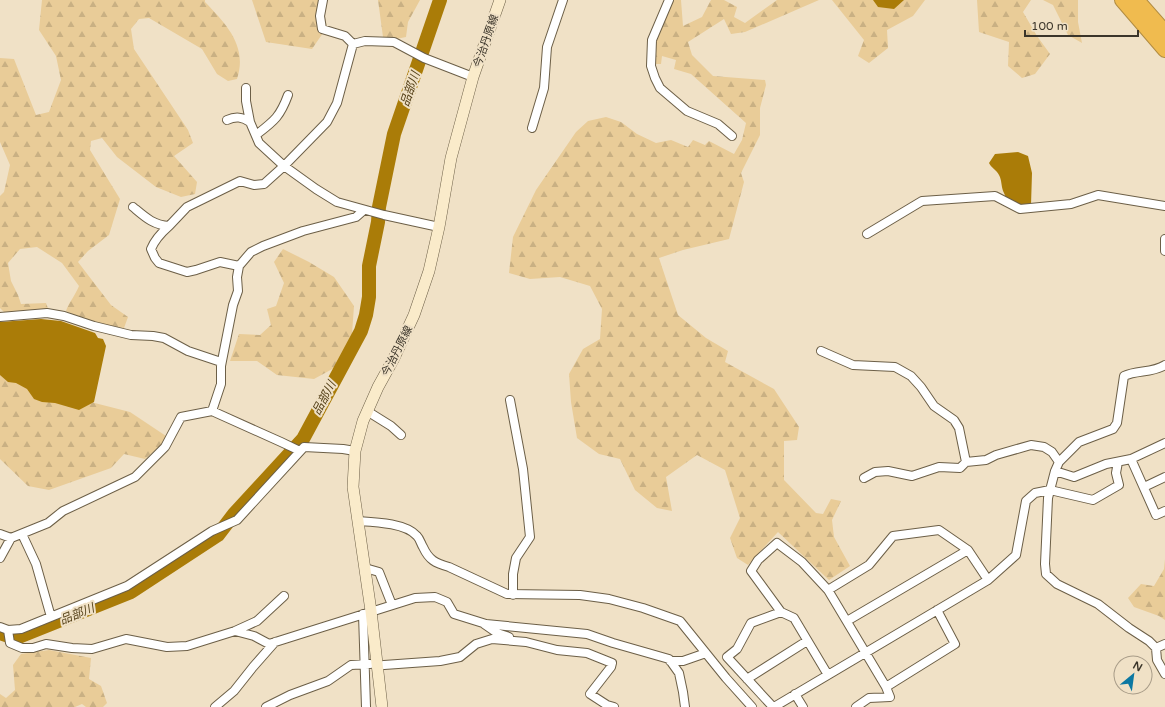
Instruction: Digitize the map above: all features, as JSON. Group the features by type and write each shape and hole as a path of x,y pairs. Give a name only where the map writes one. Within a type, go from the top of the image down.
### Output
{"highway":[{"path":"1122,0 1164,41"},
{"path":"1137,0 1164,41"}],"main road":[{"name":"今治丹原線","path":"382,707 367,613 365,568 354,487 355,451 367,411 414,315 429,271 439,227 451,158 473,77 500,0"}],"street":[{"path":"323,0 320,16 322,29 344,36 354,44"},
{"path":"532,128 544,88 547,47 563,0"},
{"path":"669,0 652,40 651,66 655,78 660,88 687,112 718,124 732,136"},
{"path":"354,44 365,41 394,42 424,58 473,77"},
{"path":"239,266 220,262 187,272 159,263 151,249 157,238 187,207 240,181 254,185 264,184 284,166 327,122 337,103 354,44"},
{"path":"246,88 246,101 250,122 259,143 284,166 316,190 337,202 364,210 439,227"},
{"path":"256,135 271,124 279,115 288,95"},
{"path":"227,120 235,117 244,118 250,122"},
{"path":"867,234 922,201 995,196 1020,209 1070,204 1098,195 1165,206"},
{"path":"133,207 160,226 169,226"},
{"path":"212,411 221,384 221,362 233,305 238,291 237,277 239,266 251,252 263,246 303,231 356,217 364,210"},
{"path":"1165,239 1165,251"},
{"path":"0,317 47,313 64,316 94,326 131,335 164,338 188,351 221,362"},
{"path":"821,351 852,365 895,367 911,376 922,387 934,406 954,420 959,428 966,462"},
{"path":"1165,365 1145,372 1124,376 1117,423 1113,429 1079,442 1060,462 1055,471 1048,498 1045,564 1046,574 1057,584 1098,604 1129,628 1149,640 1156,648 1157,660 1165,674"},
{"path":"510,400 523,469 530,537 516,558 513,574 513,595"},
{"path":"0,534 11,538 22,534 48,523 63,510 135,477 165,447 181,416 212,411 300,451"},
{"path":"367,411 390,426 401,436"},
{"path":"1055,471 1074,477 1106,464 1131,459 1165,443"},
{"path":"864,478 875,472 888,471 912,476 939,467 960,468 966,462 986,460 996,455 1031,445 1044,447 1052,452 1060,462"},
{"path":"284,596 257,621 235,631 187,646 167,647 126,639 92,649 46,644 33,648 22,648 10,643 4,628 21,629 127,586 212,531 237,520 304,447 343,448 355,451"},
{"path":"1131,459 1156,515 1165,511"},
{"path":"781,612 750,623 737,649 727,657 773,707 988,580 1016,555 1026,501 1035,493 1050,490 1093,500 1120,485 1116,473 1118,462"},
{"path":"1144,487 1165,477"},
{"path":"358,521 381,522 408,529 417,536 428,557 439,564 449,567 507,594 580,595 609,599 643,608 680,621 750,706"},
{"path":"828,590 869,565 893,536 939,530 968,550 988,580"},
{"path":"22,534 36,564 51,617"},
{"path":"0,558 11,538"},
{"path":"828,675 794,618 781,612 751,571 758,560 777,543 802,562 828,590 886,686 890,697 868,698 856,707"},
{"path":"847,621 968,550"},
{"path":"365,568 379,572 392,605"},
{"path":"235,631 254,636 269,644 415,598 435,597 447,602 454,614 482,622 556,632 587,634 613,644 670,661 683,661 706,653"},
{"path":"886,686 954,644 937,610"},
{"path":"366,707 367,613"},
{"path":"482,622 497,634 556,650 587,652 612,663 611,667 590,694 607,705 614,707"},
{"path":"384,664 440,661 460,657 476,644 492,639 526,642"},
{"path":"747,679 807,641"},
{"path":"215,707 234,691 275,642"},
{"path":"1156,648 1165,644"},
{"path":"670,661 679,673 685,707"},
{"path":"266,707 290,695 328,681 351,665 367,664"},
{"path":"796,694 803,707"}],"green space":[{"path":"42,0 205,0 205,2 233,36 240,56 240,67 237,79 228,81 217,74 202,49 149,18 139,19 131,29 134,49 188,130 193,143 174,156 197,182 195,194 181,197 156,187 117,157 102,138 91,141 90,150 120,199 109,235 88,251 78,262 111,305 128,317 124,328 93,324 66,311 79,286 62,263 37,247 20,249 8,263 11,281 21,304 46,303 49,311 6,314 0,308 0,196 4,192 10,165 0,142 0,58 14,59 36,115 49,112 61,80 56,56 39,30"},
{"path":"252,0 321,0 327,27 312,49 266,42"},
{"path":"378,0 420,0 408,22 406,37 396,39 383,37"},
{"path":"673,0 681,0 683,26 702,17 711,0 724,0 737,7 734,17 745,23 777,0 819,0 745,32 731,34 724,19 688,42 692,55 713,76 765,80 766,85 760,108 760,135 741,173 744,182 729,239 683,250 659,258 678,315 706,338 728,351 725,362 774,389 799,427 797,440 784,441 784,480 816,513 823,514 831,499 841,501 832,520 834,537 850,566 829,580 778,532 748,565 737,558 730,538 740,518 725,470 697,455 666,477 672,511 657,508 635,490 620,459 599,454 577,438 571,402 569,374 583,349 600,339 602,309 590,286 560,277 530,279 509,273 513,237 536,190 576,132 588,121 606,117 621,122 637,134 656,143 671,140 688,147 693,140 705,145 709,141 734,154 742,140 746,123 691,74 674,69 676,60 662,56 661,64 655,64 656,41"},
{"path":"832,0 925,0 913,16 887,30 888,48 869,63 858,56 864,40"},
{"path":"977,0 1031,0 1023,12 1037,36 1050,54 1035,74 1022,78 1008,66 1009,42 979,32"},
{"path":"1043,0 1078,0 1078,22 1082,43 1068,35 1053,5"},
{"path":"283,249 334,277 354,306 352,334 336,367 314,379 277,375 257,361 230,361 239,334 260,335 271,325 267,309 276,306 284,283 274,262"},
{"path":"0,361 75,398 130,412 169,438 145,459 124,454 111,468 49,490 28,486 0,459"},
{"path":"1165,559 1165,620 1159,616 1134,607 1128,598 1141,584 1154,586 1164,569"},
{"path":"49,650 91,658 89,679 101,686 107,703 103,707 86,707 82,704 75,707 0,707 0,694 6,698 15,690 13,665 21,654"}],"shaded area":[{"path":"873,0 904,0 894,9 878,7"},
{"path":"1018,152 1028,156 1032,173 1031,205 1019,205 1008,200 1003,191 1001,179 997,171 991,167 989,163 995,154"},
{"path":"41,319 61,321 95,333 98,338 103,339 106,346 94,402 79,410 34,399 27,389 16,383 8,382 0,375 0,322"}],"waterway":[{"name":"品部川","path":"0,633 15,638 131,592 218,535 234,514 303,439 361,331 366,315 369,297 369,266 394,134 440,0"}]}
